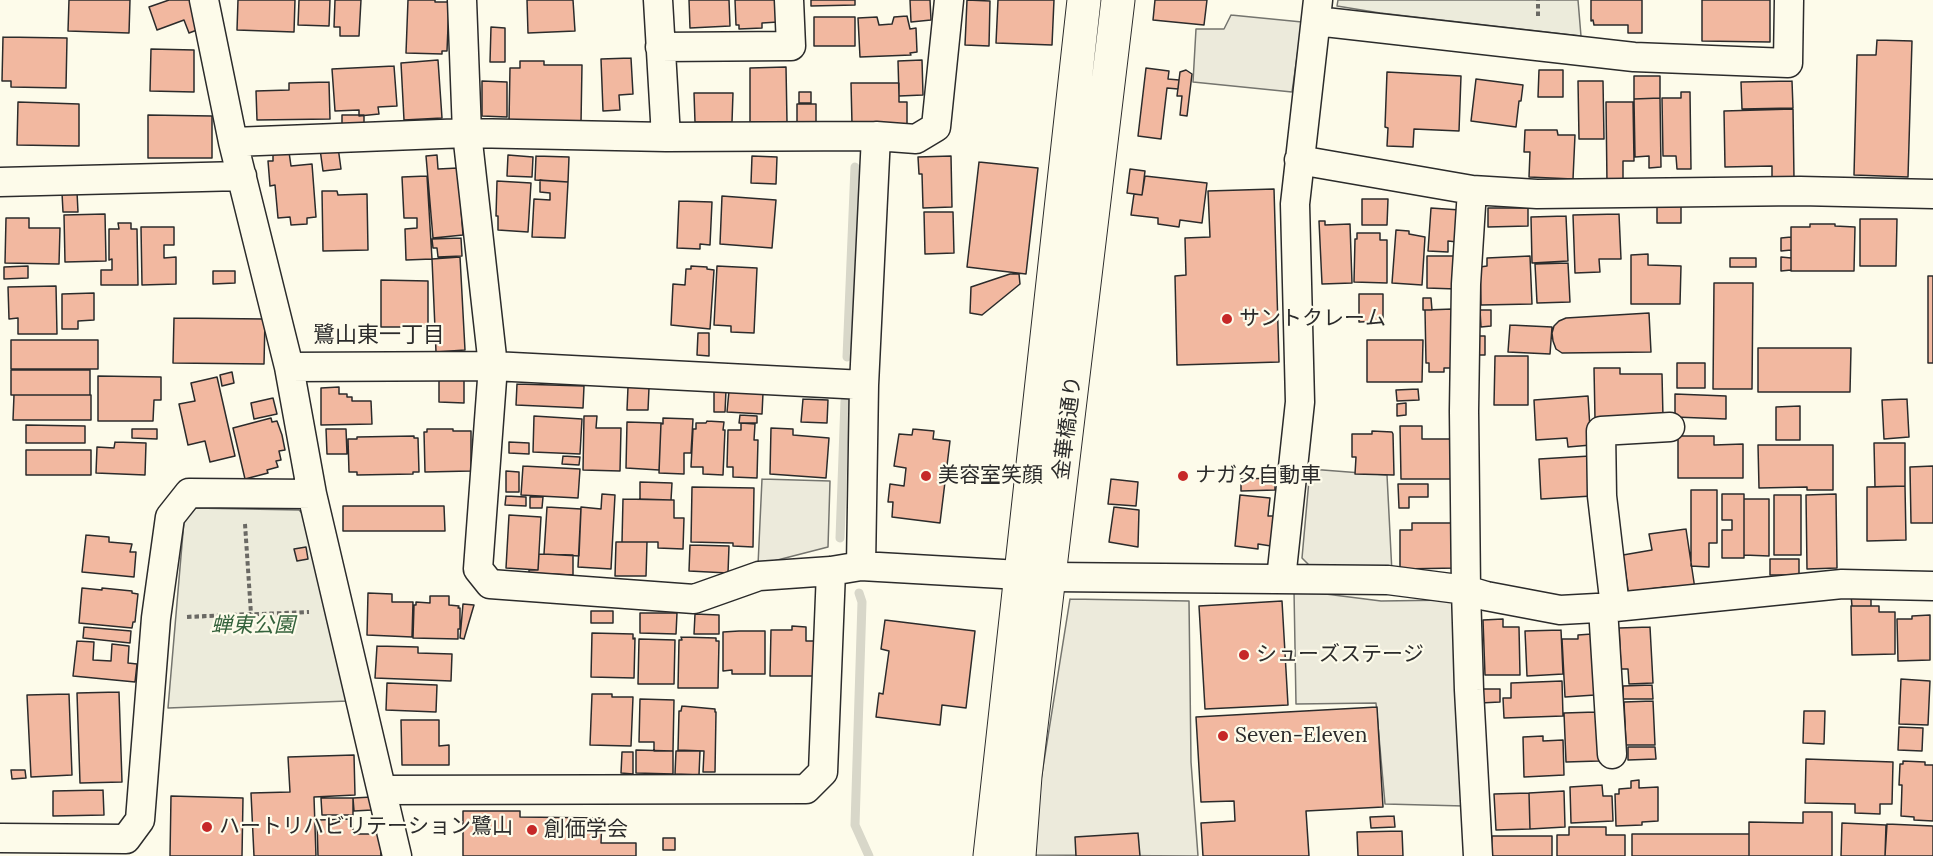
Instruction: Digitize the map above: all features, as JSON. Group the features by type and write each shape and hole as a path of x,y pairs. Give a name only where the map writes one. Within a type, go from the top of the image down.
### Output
{"street":[{"path":"204,0 233,142 289,367 312,494 397,856"},
{"path":"462,0 466,133 493,366 478,569 490,584 694,599 759,576 831,571 861,566 1035,576 1388,580 1466,590 1560,610 1832,584 1933,586"},
{"path":"658,0 666,138"},
{"path":"660,47 791,46 789,0"},
{"path":"233,142 466,133 666,138 876,136 916,139 936,127 949,0"},
{"name":"金華橋通り","path":"1019,856 1026,776 1035,576 1084,0"},
{"name":"金華橋通り","path":"990,856 1035,576 1118,0"},
{"path":"1281,579 1300,402 1295,204 1317,10 1634,57 1788,63 1789,0"},
{"path":"861,566 864,385 876,136"},
{"path":"1299,160 1472,190 1537,194 1800,191 1933,194"},
{"path":"0,182 242,176"},
{"path":"1472,190 1466,284 1464,411 1466,590 1478,856"},
{"path":"289,367 493,366 864,385"},
{"path":"1612,754 1609,607 1600,431 1670,428"},
{"path":"0,838 126,839 140,820 156,618 170,517 189,493 312,494"},
{"path":"382,790 806,789 823,772 831,571"}],"path":[{"path":"156,618 251,614 243,493"},
{"path":"156,618 339,611"}],"green space":[{"path":"1338,0 1578,0 1581,36 1380,13 1337,6"},
{"name":"蝉東公園","path":"194,508 299,510 310,521 348,701 168,708 184,521"}],"shaded area":[{"path":"1231,15 1302,22 1292,92 1193,82 1196,29 1224,29"},
{"path":"1310,469 1387,475 1392,573 1313,569 1302,558"},
{"path":"762,479 830,481 828,547 758,565"},
{"path":"1294,590 1381,601 1452,600 1464,806 1385,804 1376,703 1296,704"},
{"path":"1070,599 1189,601 1191,762 1198,856 1029,855"}],"building":[{"path":"69,0 130,0 129,33 68,31"},
{"path":"169,0 194,0 197,30 189,33 184,20 157,30 149,7"},
{"path":"238,0 295,0 294,32 237,30"},
{"path":"299,0 330,0 329,26 298,25"},
{"path":"335,0 361,0 359,36 340,36 340,27 334,27"},
{"path":"408,0 449,2 447,51 442,51 442,54 406,53"},
{"path":"527,0 573,0 575,31 528,33"},
{"path":"689,0 729,0 730,26 690,28"},
{"path":"735,0 777,0 778,22 762,23 762,28 739,29 739,25 736,25"},
{"path":"811,0 855,0 855,5 811,6"},
{"path":"910,0 930,0 931,20 911,22"},
{"path":"967,0 990,1 989,46 965,45"},
{"path":"998,0 1054,0 1052,45 996,43"},
{"path":"1155,0 1207,0 1204,25 1153,20"},
{"path":"1591,0 1642,0 1642,33 1628,33 1628,25 1594,25 1593,20 1591,21"},
{"path":"1702,0 1770,0 1770,42 1702,41"},
{"path":"907,16 910,29 916,28 917,52 910,53 911,55 860,57 858,18 877,17 879,25 892,24 894,17"},
{"path":"814,17 855,17 855,46 814,46"},
{"path":"491,27 505,28 505,62 490,62"},
{"path":"3,37 67,38 66,88 11,87 11,81 2,81"},
{"path":"1877,40 1912,41 1908,177 1854,175 1857,55 1876,55"},
{"path":"151,49 194,50 194,92 150,91"},
{"path":"631,58 633,94 619,95 620,110 603,111 601,59"},
{"path":"438,60 442,118 404,120 401,63"},
{"path":"922,60 923,95 899,96 898,61"},
{"path":"520,61 544,61 544,65 582,65 581,123 509,122 510,68 520,68"},
{"path":"394,66 397,106 378,107 379,114 359,116 359,110 335,111 332,69"},
{"path":"786,67 787,122 750,122 750,68"},
{"path":"1146,68 1169,71 1168,79 1179,80 1178,89 1167,88 1161,139 1138,136"},
{"path":"1186,70 1192,74 1187,116 1180,115 1182,96 1177,96 1180,72"},
{"path":"1539,70 1563,70 1563,97 1538,97"},
{"path":"1387,72 1461,76 1459,131 1414,129 1413,147 1387,146 1388,128 1385,127"},
{"path":"1634,76 1660,76 1660,98 1634,99"},
{"path":"1476,79 1523,85 1516,127 1471,121"},
{"path":"482,81 507,82 507,117 482,116"},
{"path":"1578,81 1603,81 1604,139 1579,139"},
{"path":"1792,81 1793,108 1742,109 1741,82"},
{"path":"329,82 330,119 257,120 256,91 289,90 289,83"},
{"path":"851,83 899,83 899,102 907,102 907,124 852,124"},
{"path":"799,92 811,92 811,103 799,103"},
{"path":"1681,92 1690,92 1691,169 1677,169 1676,156 1663,156 1662,98 1681,98"},
{"path":"694,93 733,93 732,122 695,122"},
{"path":"1660,98 1661,167 1649,168 1649,156 1635,157 1634,99"},
{"path":"18,102 79,104 79,146 17,145"},
{"path":"1606,102 1633,102 1634,161 1623,161 1623,183 1607,184"},
{"path":"797,104 816,104 816,125 797,125"},
{"path":"1793,109 1794,179 1772,179 1772,166 1725,167 1724,111"},
{"path":"148,115 212,116 212,158 148,158"},
{"path":"342,115 364,115 364,123 342,124"},
{"path":"1525,130 1557,130 1558,135 1575,135 1573,179 1529,177 1530,152 1524,152"},
{"path":"338,147 341,169 323,171 320,149"},
{"path":"289,152 291,166 312,164 316,217 307,218 307,224 291,225 290,217 278,218 275,185 270,186 268,161 273,161 273,153"},
{"path":"437,155 438,169 458,168 463,235 433,238 426,156"},
{"path":"508,155 533,157 532,177 507,176"},
{"path":"536,156 569,157 568,182 535,180"},
{"path":"752,156 777,157 776,184 751,183"},
{"path":"951,156 952,207 923,208 922,174 919,174 918,157"},
{"path":"979,162 1038,168 1026,274 967,267"},
{"path":"1130,169 1145,171 1142,195 1127,193"},
{"path":"427,176 432,259 406,260 405,229 417,228 417,218 404,218 402,177"},
{"path":"1145,176 1207,183 1202,223 1180,220 1179,227 1158,224 1158,218 1131,215 1134,194 1142,195"},
{"path":"540,180 568,182 565,238 532,237 534,199 550,200 550,193 540,192"},
{"path":"497,181 531,183 528,232 498,230"},
{"name":"サントクレーム","path":"1274,189 1279,362 1177,365 1175,276 1186,275 1185,238 1210,237 1208,191"},
{"path":"322,191 337,191 338,195 367,194 368,250 323,251"},
{"path":"77,192 78,212 63,212 62,193"},
{"path":"722,196 776,200 772,248 720,244"},
{"path":"1362,199 1388,199 1387,225 1362,225"},
{"path":"679,201 712,202 710,245 700,244 700,249 677,248"},
{"path":"1657,202 1681,202 1681,223 1657,223"},
{"path":"1431,208 1460,210 1457,242 1448,241 1448,252 1428,251"},
{"path":"1488,208 1528,208 1528,226 1488,227"},
{"path":"924,212 953,212 954,253 925,254"},
{"path":"105,214 106,261 65,262 64,215"},
{"path":"1619,214 1621,259 1599,259 1600,272 1575,273 1573,215"},
{"path":"1566,216 1568,261 1532,263 1531,217"},
{"path":"6,218 29,218 29,228 60,228 59,264 5,263"},
{"path":"1860,219 1897,219 1896,266 1860,266"},
{"path":"1319,221 1325,221 1325,225 1350,224 1352,283 1322,284"},
{"path":"118,223 131,223 131,229 137,229 138,285 101,285 101,270 112,270 112,259 109,260 109,229 119,229"},
{"path":"1810,224 1855,227 1854,271 1791,271 1791,227 1810,227"},
{"path":"141,227 174,227 174,245 164,245 164,258 176,257 176,284 142,285"},
{"path":"1396,230 1409,231 1409,234 1425,237 1422,285 1392,283"},
{"path":"1357,233 1380,233 1380,240 1387,240 1387,283 1354,282"},
{"path":"1791,237 1791,250 1781,251 1781,238"},
{"path":"461,238 462,256 438,257 437,248 433,248 432,239"},
{"path":"1648,254 1648,265 1681,266 1680,304 1631,304 1631,255"},
{"path":"1427,256 1456,256 1456,289 1427,288"},
{"path":"1530,256 1532,304 1481,305 1480,267 1487,266 1487,258"},
{"path":"460,257 465,350 436,352 432,259"},
{"path":"1781,257 1791,258 1791,270 1781,271"},
{"path":"1730,258 1756,258 1756,267 1730,267"},
{"path":"1568,263 1570,302 1537,303 1535,264"},
{"path":"28,266 28,278 4,279 4,267"},
{"path":"691,266 714,270 710,329 671,325 673,284 685,285 686,269 691,269"},
{"path":"717,266 757,268 754,333 731,332 731,326 714,325"},
{"path":"213,271 235,271 235,283 213,284"},
{"path":"1010,274 1019,274 1020,284 982,315 970,313 971,287"},
{"path":"1928,276 1933,276 1933,363 1928,363"},
{"path":"381,280 428,281 428,327 381,327"},
{"path":"1714,283 1753,283 1752,389 1713,389"},
{"path":"56,286 57,334 18,334 18,318 9,319 8,287"},
{"path":"94,293 94,320 78,321 78,329 62,329 62,294"},
{"path":"1359,294 1383,294 1383,321 1359,322"},
{"path":"1423,298 1431,298 1432,310 1423,310"},
{"path":"1453,309 1452,368 1444,368 1444,372 1429,372 1429,363 1426,363 1425,310"},
{"path":"1480,310 1491,310 1491,326 1481,327"},
{"path":"1649,313 1651,352 1562,353 1556,349 1553,341 1554,326 1566,318"},
{"path":"174,318 265,319 264,364 173,363"},
{"path":"1510,325 1552,327 1550,354 1508,352"},
{"path":"698,333 709,333 709,356 697,355"},
{"path":"1477,336 1485,336 1485,355 1478,355"},
{"path":"11,340 98,340 98,369 11,369"},
{"path":"1367,340 1423,340 1422,382 1367,382"},
{"path":"1758,348 1851,348 1850,392 1758,392"},
{"path":"1495,356 1528,356 1528,405 1494,405"},
{"path":"1677,363 1705,363 1705,388 1677,388"},
{"path":"1594,368 1620,368 1620,374 1662,374 1663,418 1595,419"},
{"path":"11,370 90,370 90,395 11,395"},
{"path":"232,372 234,383 222,386 220,375"},
{"path":"98,376 161,377 161,400 154,400 153,421 98,421"},
{"path":"217,377 235,456 210,462 205,441 188,445 179,404 195,401 191,383"},
{"path":"439,380 464,380 464,403 439,402"},
{"path":"517,384 584,386 583,408 516,405"},
{"path":"339,387 339,394 347,394 347,397 352,397 352,401 371,401 372,424 321,425 321,388"},
{"path":"628,387 649,388 648,410 627,410"},
{"path":"1418,389 1419,400 1397,401 1396,390"},
{"path":"714,390 726,390 725,412 714,412"},
{"path":"729,391 763,393 762,414 727,412"},
{"path":"1675,394 1726,396 1726,419 1675,417"},
{"path":"14,395 91,395 91,420 13,420"},
{"path":"1588,396 1591,445 1568,447 1567,438 1536,440 1534,400"},
{"path":"273,398 277,414 254,419 251,403"},
{"path":"803,399 828,400 827,423 801,422"},
{"path":"1907,399 1909,437 1884,439 1882,400"},
{"path":"1406,403 1406,415 1397,416 1397,404"},
{"path":"1800,406 1800,440 1776,440 1776,407"},
{"path":"740,415 757,416 757,423 739,423"},
{"path":"534,416 582,419 580,454 533,452"},
{"path":"584,416 597,416 596,428 621,428 620,471 583,470"},
{"path":"271,418 272,422 277,421 282,435 285,450 279,451 281,460 276,461 278,467 267,470 268,473 245,479 233,428"},
{"path":"663,418 693,419 691,453 684,453 684,474 659,473"},
{"path":"627,422 661,423 659,470 626,468"},
{"path":"724,422 723,475 703,474 703,467 691,467 693,429 696,429 696,423"},
{"path":"741,423 755,424 754,440 758,440 757,478 733,477 733,467 727,467 728,430 741,430"},
{"path":"26,425 85,426 85,443 26,443"},
{"path":"1400,426 1422,426 1422,439 1456,439 1457,479 1401,479"},
{"path":"771,428 793,429 793,435 829,438 826,478 770,474"},
{"path":"132,429 157,429 157,439 132,438"},
{"path":"326,429 346,429 347,454 327,454"},
{"path":"427,429 471,431 471,471 425,472 424,432 427,432"},
{"name":"美容室笑顔","path":"913,429 934,431 933,439 950,441 940,523 892,517 893,502 888,502 890,484 904,486 906,468 894,466 899,434 912,435"},
{"path":"1372,431 1392,432 1393,434 1394,475 1355,474 1356,457 1352,457 1352,434 1372,434"},
{"path":"414,436 418,438 419,472 357,475 357,472 349,472 348,439"},
{"path":"1678,436 1714,436 1714,445 1743,444 1743,478 1678,478"},
{"path":"115,442 146,443 145,475 96,473 97,447 114,448"},
{"path":"509,442 529,443 529,454 509,453"},
{"path":"1874,443 1905,443 1905,486 1875,487"},
{"path":"1758,445 1833,445 1833,490 1807,490 1807,487 1759,488"},
{"path":"26,450 91,450 91,475 26,475"},
{"path":"563,456 580,457 579,465 562,464"},
{"path":"1590,456 1592,496 1541,499 1539,459"},
{"path":"523,466 580,469 578,498 521,495"},
{"path":"1933,466 1933,523 1911,523 1910,467"},
{"path":"506,471 519,472 519,492 506,492"},
{"path":"1275,478 1275,490 1241,491 1241,479"},
{"path":"1111,479 1138,482 1136,506 1108,504"},
{"path":"640,482 672,483 671,500 640,499"},
{"path":"1398,484 1428,484 1428,497 1409,497 1409,508 1399,508"},
{"path":"1905,486 1906,540 1867,541 1867,487"},
{"path":"692,487 754,488 753,547 733,546 733,543 691,542"},
{"path":"1691,490 1717,490 1717,543 1709,543 1709,567 1691,566"},
{"path":"602,494 615,495 611,569 578,567 581,507 601,509"},
{"path":"1722,494 1744,494 1744,558 1722,558 1722,530 1732,530 1732,520 1722,520"},
{"path":"1836,494 1837,568 1807,569 1806,495"},
{"path":"1240,495 1270,498 1268,516 1274,516 1271,546 1258,544 1258,549 1235,546"},
{"path":"1774,495 1801,495 1801,555 1774,555"},
{"path":"506,496 526,497 526,506 505,505"},
{"path":"530,497 543,497 542,508 530,508"},
{"path":"623,499 674,500 674,518 684,518 683,549 658,548 658,542 622,542"},
{"path":"1744,499 1769,499 1769,556 1744,555"},
{"path":"343,506 444,506 445,531 343,531"},
{"path":"547,507 581,509 579,556 544,554"},
{"path":"1114,507 1139,510 1138,547 1109,542"},
{"path":"509,515 541,517 538,570 506,568"},
{"path":"1412,523 1457,523 1457,568 1400,569 1400,530 1412,530"},
{"path":"1686,529 1695,589 1666,593 1666,587 1650,589 1629,598 1623,555 1652,550 1649,534"},
{"path":"86,535 109,537 109,542 132,544 130,552 136,552 134,577 82,572"},
{"path":"616,542 647,542 646,576 615,576"},
{"path":"690,545 729,546 728,573 689,571"},
{"path":"306,547 308,559 297,561 294,549"},
{"path":"539,554 573,555 573,575 529,573 529,570 538,570"},
{"path":"1770,559 1799,559 1799,575 1770,575"},
{"path":"82,588 132,591 138,594 135,622 132,628 79,623"},
{"path":"368,593 392,594 392,602 413,602 412,637 367,635"},
{"path":"1851,595 1871,595 1871,606 1852,606"},
{"path":"430,596 449,596 449,605 459,606 458,639 413,638 414,605 416,602 430,603"},
{"name":"シューズステージ","path":"1282,601 1288,705 1205,709 1199,606"},
{"path":"463,604 474,605 464,639 460,638"},
{"path":"1851,606 1879,606 1879,612 1895,612 1895,654 1852,655"},
{"path":"591,611 613,611 613,623 591,623"},
{"path":"640,613 677,613 676,634 640,633"},
{"path":"695,614 719,615 719,634 694,634"},
{"path":"1930,615 1930,660 1898,661 1897,619 1912,619 1912,616"},
{"path":"1503,619 1503,627 1519,627 1520,675 1485,675 1483,620"},
{"path":"885,620 975,631 966,708 942,705 940,725 876,717 879,693 883,694 889,651 881,649"},
{"path":"792,626 806,627 806,641 815,641 815,676 770,676 771,630 792,630"},
{"path":"84,627 131,631 130,643 83,638"},
{"path":"1650,627 1653,683 1629,684 1628,669 1621,669 1619,628"},
{"path":"1561,630 1563,674 1527,676 1525,631"},
{"path":"765,631 765,674 732,674 732,670 723,671 723,632"},
{"path":"592,633 633,634 633,639 635,638 634,678 591,677"},
{"path":"1592,634 1595,695 1565,697 1562,639 1578,639 1578,635"},
{"path":"681,637 716,638 716,641 719,641 718,688 678,688 679,640 682,640"},
{"path":"639,639 675,640 674,684 638,684"},
{"path":"77,641 94,642 93,660 111,661 112,644 129,646 128,663 137,664 135,682 73,676"},
{"path":"377,646 418,647 418,653 452,654 451,681 375,678"},
{"path":"1901,679 1930,681 1928,725 1899,724"},
{"path":"1562,681 1563,716 1504,718 1503,698 1511,698 1511,683"},
{"path":"387,683 437,685 436,712 386,710"},
{"path":"1652,685 1653,699 1623,699 1623,686"},
{"path":"1480,689 1500,689 1500,702 1480,703"},
{"path":"119,692 122,782 80,783 77,693"},
{"path":"69,694 72,775 31,777 27,695"},
{"path":"592,694 633,697 631,746 590,745"},
{"path":"640,699 674,700 673,751 654,751 654,742 639,742"},
{"path":"1653,701 1655,745 1626,745 1624,702"},
{"path":"682,706 715,709 715,772 703,772 704,751 678,750 679,711"},
{"path":"1377,707 1383,807 1306,811 1309,856 1203,856 1201,823 1235,821 1234,801 1201,802 1196,717"},
{"path":"1804,711 1825,711 1824,744 1803,743"},
{"path":"1596,712 1599,761 1566,762 1564,713"},
{"path":"401,720 439,720 439,746 449,745 449,765 402,765"},
{"path":"1899,727 1923,728 1922,751 1898,750"},
{"path":"1543,736 1543,741 1563,740 1564,775 1524,777 1523,737"},
{"path":"1628,747 1655,747 1656,759 1628,760"},
{"path":"636,750 673,751 673,774 636,773"},
{"path":"676,751 700,751 699,775 675,774"},
{"path":"622,752 633,752 633,774 621,773"},
{"path":"354,755 355,795 314,797 316,856 254,856 251,793 290,792 288,757"},
{"path":"1806,759 1893,762 1892,804 1880,804 1880,814 1855,813 1855,804 1805,803"},
{"path":"1903,761 1925,762 1925,765 1933,765 1933,821 1914,820 1914,817 1901,816 1902,785 1899,785 1900,764 1903,764"},
{"path":"11,770 25,770 26,778 12,779"},
{"path":"1639,780 1639,788 1658,787 1658,821 1642,822 1642,825 1616,826 1615,794 1619,794 1619,789 1631,788 1631,781"},
{"path":"1602,785 1603,796 1612,796 1613,821 1571,823 1570,787"},
{"path":"103,790 104,815 53,816 53,791"},
{"path":"1564,791 1565,827 1530,829 1529,793"},
{"path":"1529,793 1530,829 1496,830 1494,794"},
{"name":"ハートリハビリテーション鷺山","path":"171,796 243,798 242,856 170,856"},
{"path":"372,797 372,810 354,811 353,798"},
{"path":"321,798 353,798 353,815 322,815"},
{"name":"創価学会","path":"463,811 520,811 520,817 602,818 601,843 636,843 636,856 463,856"},
{"path":"1803,812 1832,812 1832,856 1749,856 1749,822 1803,823"},
{"path":"1394,816 1395,827 1371,828 1370,817"},
{"path":"353,819 353,834 380,834 381,856 318,856 317,820"},
{"path":"1842,823 1886,825 1885,856 1841,856"},
{"path":"1887,824 1933,826 1933,856 1885,856"},
{"path":"1569,827 1606,827 1606,835 1625,835 1625,856 1557,856 1557,835 1569,835"},
{"path":"1402,831 1403,856 1358,856 1357,832"},
{"path":"1138,833 1140,856 1076,856 1075,837"},
{"path":"1632,834 1749,834 1749,856 1632,856"},
{"path":"1492,836 1552,836 1552,856 1491,856"},
{"path":"663,838 675,838 675,850 663,850"}],"waterway":[{"path":"847,357 855,167"},
{"path":"840,538 845,401"},
{"path":"859,593 862,602 855,825 869,856"}],"place":[{"name":"サントクレーム","path":"1227,319"},
{"name":"美容室笑顔","path":"926,476"},
{"name":"ナガタ自動車","path":"1183,476"},
{"name":"シューズステージ","path":"1244,655"},
{"name":"Seven-Eleven","path":"1223,736"},
{"name":"ハートリハビリテーション鷺山","path":"207,827"},
{"name":"創価学会","path":"532,830"}],"district":[{"name":"鷺山東一丁目","path":"379,336"}]}
